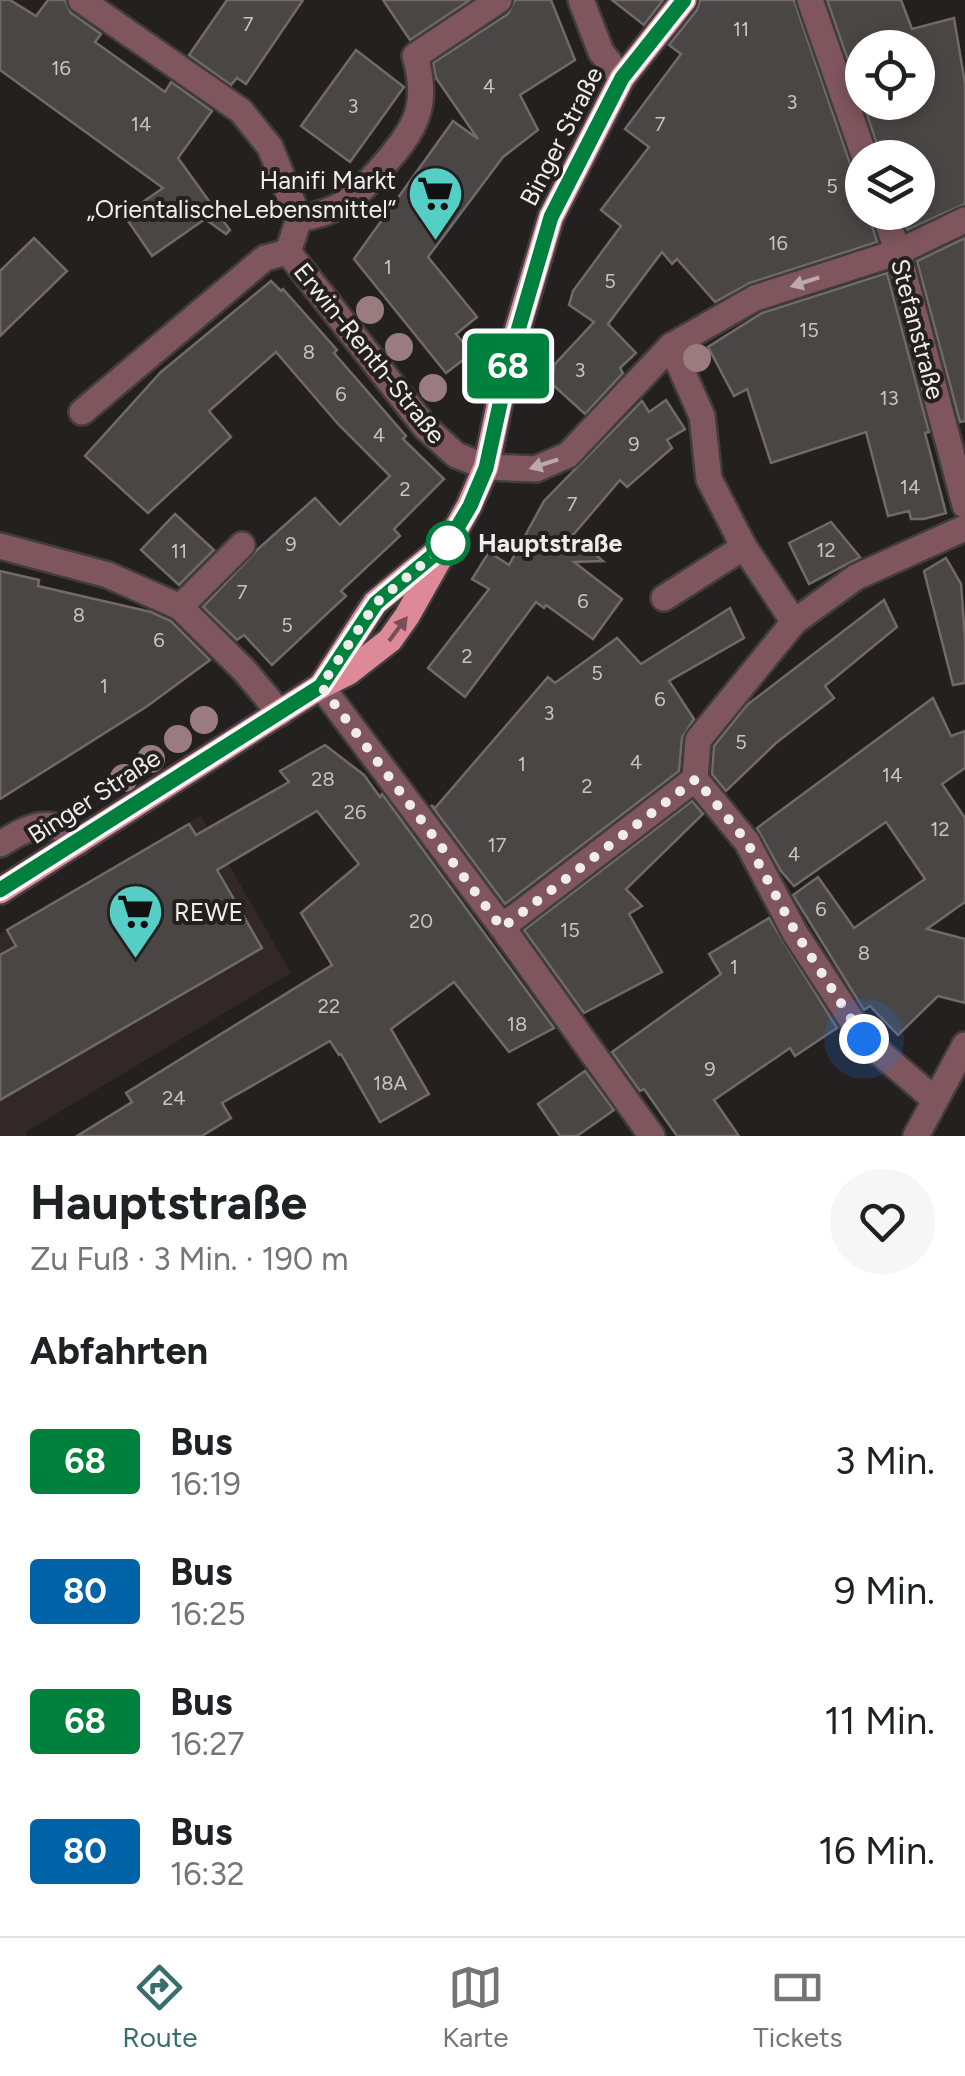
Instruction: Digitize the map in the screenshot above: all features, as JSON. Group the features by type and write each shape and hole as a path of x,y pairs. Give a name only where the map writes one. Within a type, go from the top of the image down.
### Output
{"main road":[{"name":"Binger Straße","path":"0,890 321,686 376,603 448,543 486,468 510,358 551,217 622,78 684,0"}],"street":[{"path":"81,0 241,111 270,147 299,218 326,213 356,198 409,137 420,109 423,82 415,56 499,0"},
{"path":"581,0 601,52 622,78"},
{"path":"810,0 859,140"},
{"name":"Erwin-Renth-Straße","path":"299,218 288,252 426,428 456,455 486,468"},
{"path":"486,468 536,469 568,455 671,346 755,298 898,252 965,220"},
{"name":"Stefanstraße","path":"890,230 965,505"},
{"path":"82,412 265,258 288,252"},
{"path":"671,346 702,416 708,480 744,547 794,622"},
{"path":"934,1099 864,1039 796,933 747,842 696,779 698,740 794,622 856,577 965,528"},
{"path":"180,607 242,545"},
{"path":"0,546 108,575 180,607 244,670 280,713"},
{"path":"664,598 744,547"},
{"path":"321,686 652,1136"},
{"path":"502,928 696,779"},
{"path":"0,844 24,830 55,824 66,828 78,842"},
{"path":"916,1136 964,1051"}],"shaded area":[{"name":"REWE","path":"201,816 291,973 26,1132 27,1136 0,1136 0,934"}],"building":[{"path":"0,0 10,0 36,16 48,0 65,0 71,13 101,34 95,42 165,92 171,82 212,111 178,158 230,230 226,234 205,219 152,256 124,215 163,188 0,70"},
{"path":"227,0 303,0 246,84 237,78 231,85 189,55"},
{"path":"383,0 470,0 410,40"},
{"path":"515,0 551,0 575,60 520,95 538,130 503,157 428,257 477,317 456,334 472,353 446,373 354,259 453,121 478,139 436,78 433,63 508,14"},
{"path":"612,0 663,0 644,25"},
{"path":"700,0 794,0 845,148 845,230 873,230 877,242 750,283 715,302 677,259 672,264 662,252 608,324 636,353 585,414 552,384 554,365 594,322 569,305 573,291 621,226 601,210 649,147 625,129 681,54 669,45 697,10"},
{"path":"827,0 901,0 912,29 954,18 965,83 965,204 935,217 935,140 875,140 869,120 935,120 935,30 845,30 845,52"},
{"path":"356,50 404,87 350,162 301,126"},
{"path":"34,238 67,271 0,336 0,271"},
{"path":"965,238 965,421 960,422 917,261"},
{"path":"887,273 946,513 924,519 911,519 909,511 888,516 866,432 771,463 747,389 734,396 708,347 762,313"},
{"path":"271,281 283,289 337,350 334,353 406,436 403,439 444,479 394,529 400,536 341,591 346,596 272,665 244,635 237,640 203,607 258,549 315,498 340,525 390,476 338,424 276,352 209,411 231,437 148,513 85,456 161,372"},
{"path":"666,400 685,429 667,440 672,448 627,487 620,480 573,535 603,561 574,562 622,599 593,639 536,602 465,697 428,668 489,589 472,579 489,552 509,565 544,501 642,401 649,412"},
{"path":"175,514 214,550 179,585 141,550"},
{"path":"831,522 860,557 809,584 789,543"},
{"path":"946,558 961,584 965,638 965,683 953,685 924,571"},
{"path":"0,571 39,580 38,586 151,612 171,621 210,660 146,707 0,799"},
{"path":"884,600 897,627 825,686 834,698 776,743 726,791 712,774 714,746 747,705"},
{"path":"730,608 744,638 669,681 694,719 682,738 679,771 505,904 431,805 435,808 548,677 555,683 617,638 641,664"},
{"path":"933,698 951,736 965,731 965,768 942,784 965,818 965,902 927,929 965,939 965,1003 938,996 898,1035 870,1006 864,1010 793,895 818,877 854,928 925,879 886,822 794,886 757,828"},
{"path":"325,745 364,775 380,797 382,794 554,1028 509,1052 454,982 391,1029 429,1094 380,1122 330,1041 222,1103 231,1118 202,1136 77,1136 132,1102 126,1093 332,965 301,913 359,864 317,811 217,870 262,948 0,1100 0,955 16,946 7,930 189,824 196,835 289,782 280,771"},
{"path":"692,801 703,814 626,889 642,906 629,914 662,972 584,1013 524,930"},
{"path":"769,918 837,1028 795,1056 790,1048 714,1100 739,1136 677,1136 612,1052 721,974 709,954"},
{"path":"585,1071 614,1110 577,1136 560,1136 538,1104"}],"bus line":[{"name":"68","path":"0,890 321,686 376,603 448,543 486,468 510,358 551,217 622,78 684,0"}],"place":[{"name":"Hanifi Markt „OrientalischeLebensmittel“","path":"435,243"},
{"name":"Hauptstraße","path":"448,543"},
{"name":"REWE","path":"135,961"}],"route":[{"path":"448,543 376,603 321,686 502,928 696,779 747,842 796,933 864,1039"}]}
